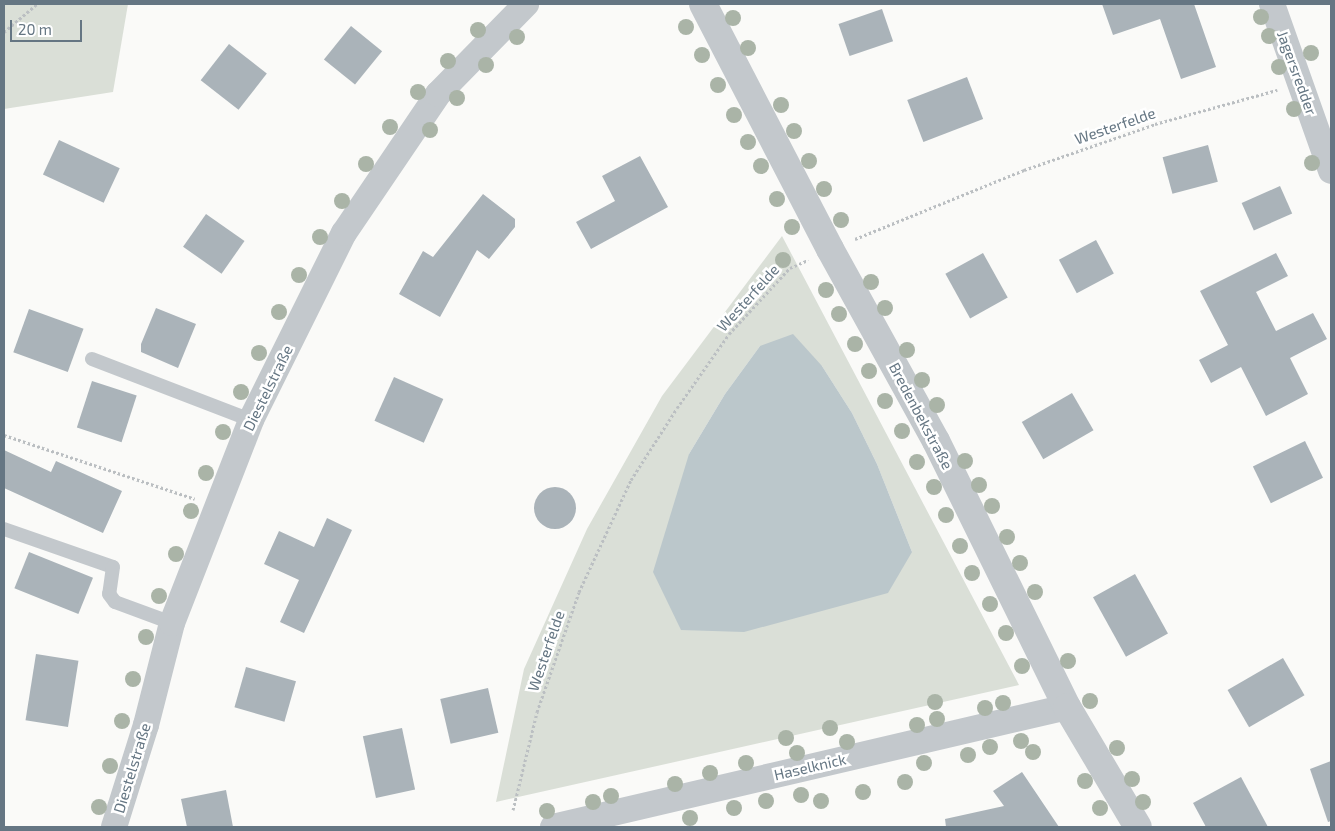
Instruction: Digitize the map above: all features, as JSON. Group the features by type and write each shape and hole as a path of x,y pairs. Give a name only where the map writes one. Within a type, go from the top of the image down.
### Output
{"street":[{"name":"Diestelstraße","path":"114,827 146,725 172,623 217,506 251,420 344,233 438,94 526,4"},
{"name":"Bredenbekstraße","path":"703,4 830,249 936,441 1068,706 1138,827"},
{"name":"Jagersredder","path":"1272,4 1331,171"},
{"name":"Haselknick","path":"553,827 1068,706"}],"lane":[{"path":"92,359 251,420"},
{"path":"4,529 113,567 109,594 115,602 172,623"}],"path":[{"path":"4,32 37,4"},
{"name":"Westerfelde","path":"513,810 537,712 578,592 631,480 676,408 729,334 790,268 830,249 1024,170 1155,124 1301,85"},
{"path":"4,435 217,506"}],"shaded area":[{"path":"4,4 128,4 113,92 4,109"},
{"path":"782,236 1019,685 496,802 524,669 587,529 662,396","holes":["760,346 822,366 852,413 877,464 912,552 689,454 725,394"]},
{"path":"793,334 822,366 852,413 877,464 912,552 888,593 744,632 681,630 653,572 689,454 725,394 760,346"}],"building":[{"path":"1102,4 1194,4 1216,67 1181,79 1160,19 1113,35"},
{"path":"882,9 893,41 850,56 839,24"},
{"path":"351,26 382,51 355,85 324,59"},
{"path":"229,44 267,74 239,110 201,80"},
{"path":"967,77 983,119 923,142 907,100"},
{"path":"59,140 120,168 104,203 43,174"},
{"path":"1208,145 1218,182 1172,194 1163,157"},
{"path":"640,156 668,207 591,249 576,222 615,201 602,176"},
{"path":"1280,186 1292,213 1254,230 1242,203"},
{"path":"483,194 515,219 515,227 489,259 477,250 440,317 399,294 423,251 433,257"},
{"path":"206,214 245,241 222,274 183,247"},
{"path":"1096,240 1114,274 1077,293 1059,260"},
{"path":"983,253 1008,298 970,318 945,274"},
{"path":"1276,253 1288,276 1256,292 1276,331 1313,313 1327,339 1290,358 1308,394 1266,416 1241,367 1211,383 1199,360 1228,345 1200,291"},
{"path":"156,308 196,324 178,368 141,352 141,344"},
{"path":"29,309 84,329 68,372 13,352"},
{"path":"394,377 443,399 424,443 374,421"},
{"path":"92,381 137,396 122,442 77,428"},
{"path":"1072,393 1094,430 1043,459 1022,422"},
{"path":"1305,441 1323,478 1271,503 1253,466"},
{"path":"4,450 51,472 56,461 122,491 103,533 4,488"},
{"path":"555,487 570,493 576,508 570,523 555,529 540,523 534,508 540,493"},
{"path":"327,518 352,530 304,633 280,622 299,580 264,564 279,531 314,547"},
{"path":"29,552 93,578 78,614 14,588"},
{"path":"1135,574 1168,633 1126,657 1093,597"},
{"path":"36,654 78,661 68,727 26,720"},
{"path":"1283,658 1304,695 1249,727 1228,690"},
{"path":"246,667 296,681 284,722 234,707"},
{"path":"488,688 498,733 451,744 440,699"},
{"path":"402,728 415,790 376,798 363,736"},
{"path":"1331,761 1331,821 1328,822 1310,769"},
{"path":"1022,772 1059,827 946,827 945,819 1004,806 993,791"},
{"path":"1241,777 1268,827 1206,827 1193,803"},
{"path":"226,790 233,827 187,827 181,799"}]}
